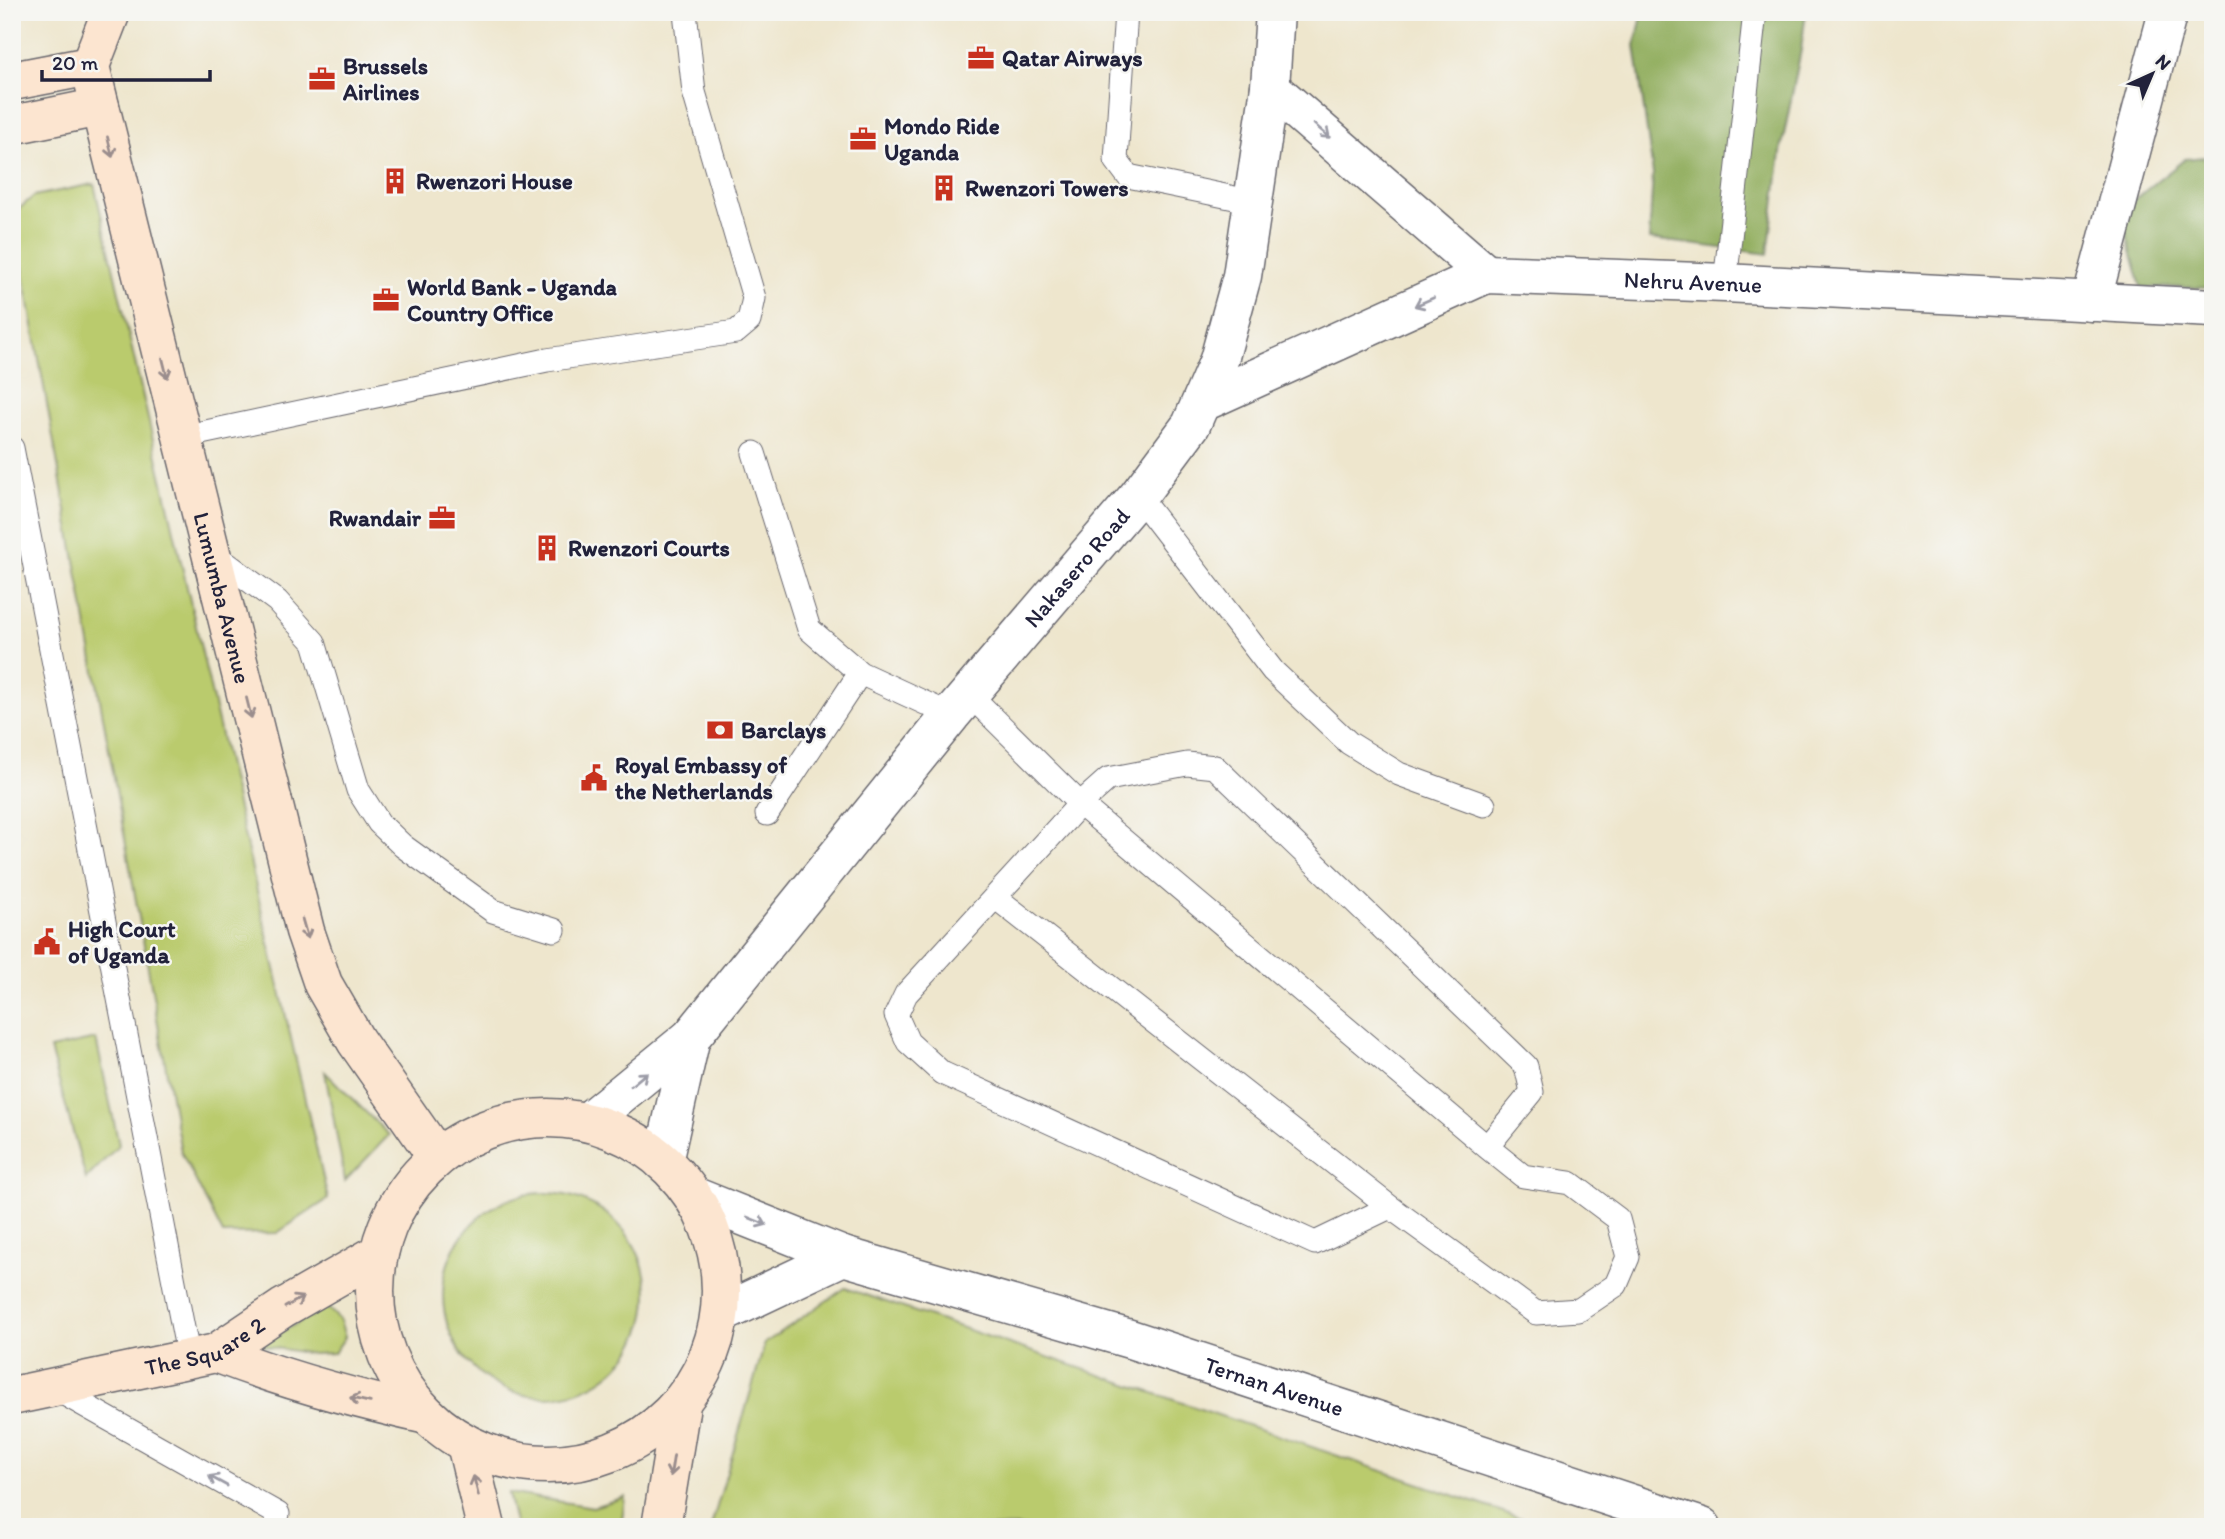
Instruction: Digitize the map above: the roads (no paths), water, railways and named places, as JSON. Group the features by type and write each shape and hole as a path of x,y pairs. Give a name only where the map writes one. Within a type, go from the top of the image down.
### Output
{"main road":[{"path":"12,81 90,66 111,12"},
{"name":"Lumumba Avenue","path":"90,66 304,931 323,984 356,1041 437,1157"},
{"path":"12,125 100,107"},
{"path":"542,1117 587,1122 628,1137 680,1178 708,1223 718,1252 722,1283 721,1314 713,1346 700,1377 681,1405 646,1436 604,1456 570,1463 558,1465 511,1461 466,1444 427,1415 400,1380 382,1340 374,1296 379,1253 390,1216 411,1184 437,1157 455,1143 475,1133 519,1119 542,1117"},
{"name":"The Square 2","path":"12,1395 203,1356 379,1253"},
{"path":"203,1356 352,1399 427,1415"},
{"path":"661,1527 681,1405"},
{"path":"466,1444 486,1527"}],"street":[{"name":"Nakasero Road","path":"587,1122 691,1037 960,705 1138,496 1176,447 1201,403 1219,360 1242,276 1270,87 1275,12"},
{"path":"2091,302 2168,12"},
{"path":"1270,87 1486,274"},
{"name":"Nehru Avenue","path":"1201,403 1486,274 1726,283 2213,308"},
{"name":"Nakasero Road","path":"663,1162 691,1037"},
{"name":"Ternan Avenue","path":"693,1196 843,1256 1130,1339 1702,1527"},
{"path":"721,1314 843,1256"}],"lane":[{"path":"182,437 547,360 736,332 749,321 754,298 694,92 685,12"},
{"path":"1126,12 1116,160 1121,168 1128,176 1254,202"},
{"path":"1726,283 1755,12"},
{"path":"12,448 203,1356"},
{"path":"754,453 809,629 860,673 960,705 1522,1176 1570,1183 1618,1219 1628,1257 1616,1285 1579,1310 1536,1313 1390,1207 995,897"},
{"path":"1138,496 1273,671 1349,743 1399,774 1485,805"},
{"path":"211,552 277,601 314,642 358,790 379,823 403,846 493,911 554,930"},
{"path":"767,814 860,673"},
{"path":"1390,1207 1315,1243 942,1073 908,1042 896,1015 906,994 1080,804 1108,779 1187,764 1215,767 1526,1066 1532,1092 1487,1147"},
{"path":"52,1387 278,1514"}],"place":[{"name":"Qatar Airways","path":"981,58"},
{"name":"Brussels Airlines","path":"322,79"},
{"name":"Mondo Ride Uganda","path":"863,139"},
{"name":"Rwenzori House","path":"395,181"},
{"name":"Rwenzori Towers","path":"944,188"},
{"name":"World Bank - Uganda Country Office","path":"386,300"},
{"name":"Rwandair","path":"442,518"},
{"name":"Rwenzori Courts","path":"547,548"},
{"name":"Barclays","path":"720,730"},
{"name":"Royal Embassy of the Netherlands","path":"594,778"},
{"name":"High Court of Uganda","path":"47,942"}]}
